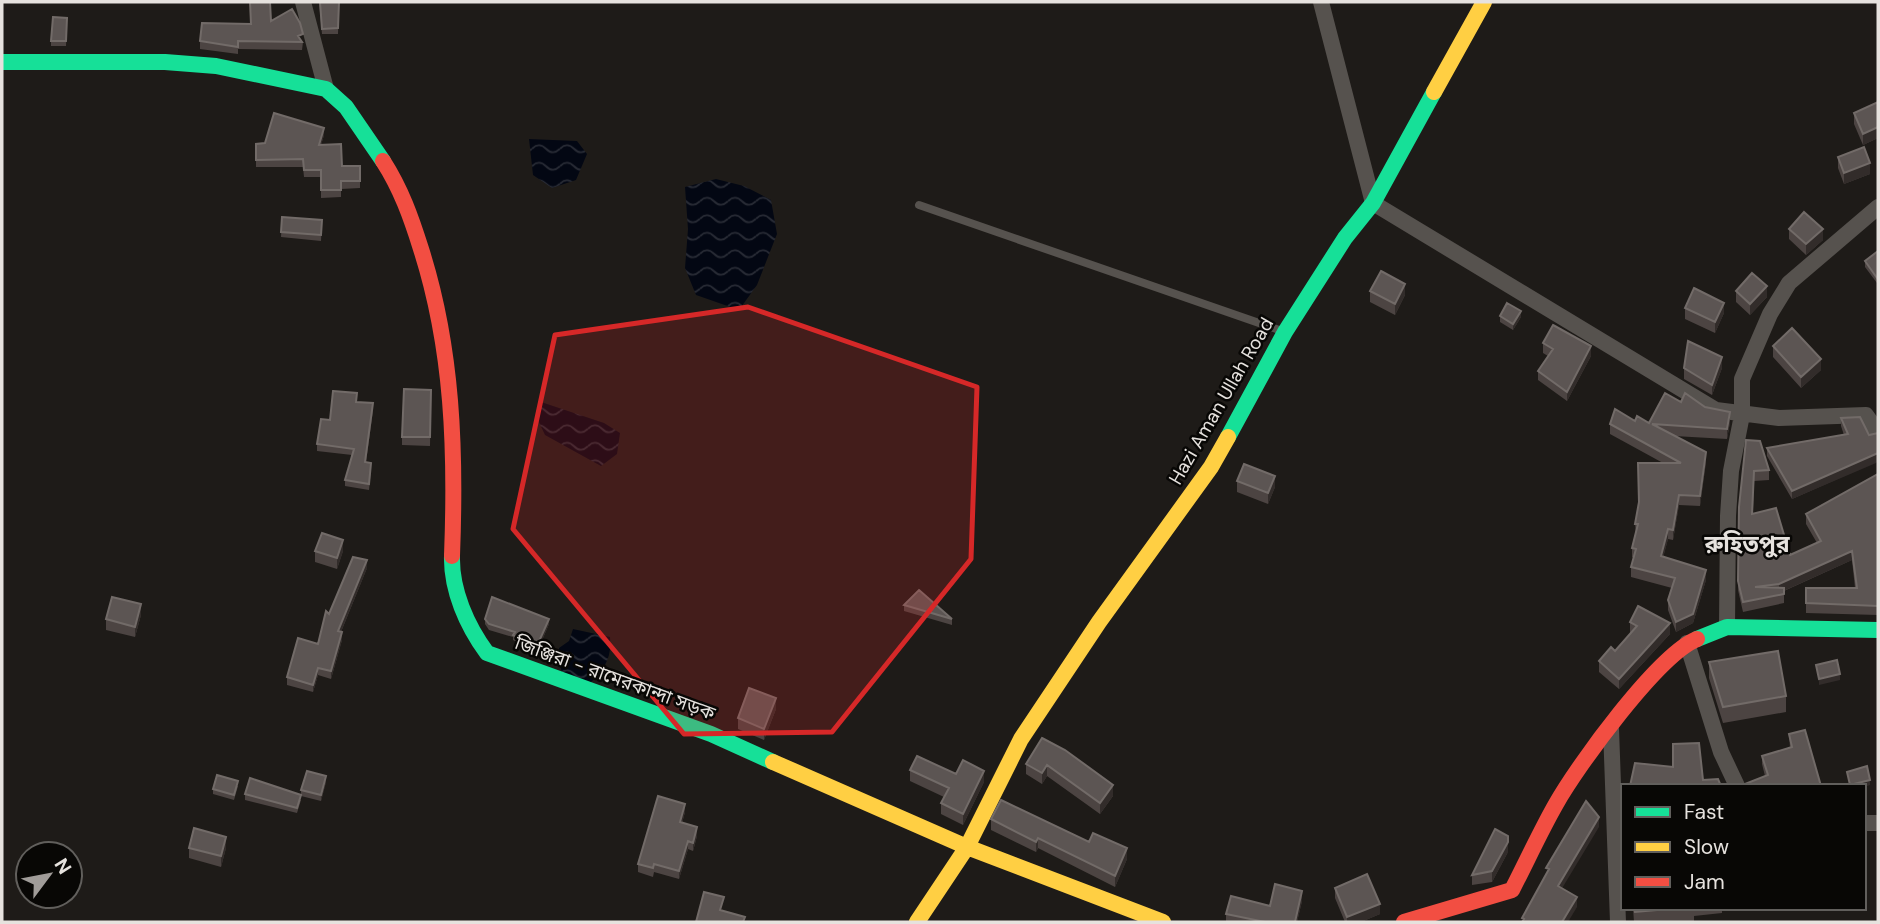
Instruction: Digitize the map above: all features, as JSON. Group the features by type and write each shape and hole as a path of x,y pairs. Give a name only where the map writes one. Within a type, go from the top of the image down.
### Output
{"main road":[{"name":"Hazi Aman Ullah Road","path":"917,922 967,847 1021,739 1099,622 1211,467 1285,331 1345,238 1373,203 1484,2"},
{"path":"2,62 165,62 216,66 326,89"},
{"name":"জিঞ্জিরা - রামেরকান্দা সড়ক","path":"326,89 346,107 402,190 429,274 442,328 452,411 455,470 452,567 468,628 487,653 536,674 711,734 967,847 1163,922"},
{"path":"1404,922 1512,890 1557,802 1645,682 1687,643 1727,627 1878,630"}],"street":[{"path":"303,2 326,89"},
{"path":"1321,2 1373,203 1716,410 1779,418 1866,415 1878,432"},
{"path":"1727,627 1731,471 1742,415 1742,379 1770,314 1790,283 1878,207"},
{"path":"1687,643 1721,752 1736,784"},
{"path":"1611,726 1618,922"}],"lane":[{"path":"919,205 1285,331"}],"highlighted area":[{"path":"748,307 977,387 971,559 832,732 684,734 513,529 555,335"}],"water":[{"path":"529,139 577,141 587,154 576,180 552,188 533,175"},
{"path":"716,179 744,186 771,200 777,234 757,285 739,310 696,295 685,268 688,229 685,187"},
{"path":"541,402 604,423 620,433 617,454 601,466 545,435 536,416"},
{"path":"573,629 610,637 610,652 606,664 588,685 564,678 559,663 559,648 569,641"}],"building":[{"path":"250,2 270,2 271,21 292,9 300,23 303,34 298,36 302,42 238,41 238,47 200,41 202,23 251,24"},
{"path":"320,2 339,2 338,28 322,29"},
{"path":"53,17 67,18 66,41 51,41"},
{"path":"1878,102 1878,127 1863,134 1854,113"},
{"path":"274,113 324,128 319,145 341,144 342,166 360,166 360,181 341,181 341,190 321,190 321,170 304,170 303,159 256,160 256,144 265,143"},
{"path":"1864,147 1870,163 1844,173 1838,157"},
{"path":"1804,212 1823,229 1806,244 1789,229"},
{"path":"282,217 322,220 321,235 281,232"},
{"path":"1878,251 1878,277 1877,278 1865,261"},
{"path":"1381,271 1405,284 1395,304 1370,291"},
{"path":"1752,273 1767,286 1750,304 1736,291"},
{"path":"1694,288 1724,303 1715,322 1685,308"},
{"path":"1507,303 1521,311 1513,324 1500,316"},
{"path":"1553,325 1591,346 1567,392 1538,371 1553,349 1543,343"},
{"path":"1792,328 1821,359 1801,377 1773,346"},
{"path":"1688,341 1722,357 1712,385 1684,368"},
{"path":"404,389 431,390 430,437 402,437"},
{"path":"333,391 357,393 356,402 373,403 365,462 371,463 369,484 345,480 354,449 317,444 321,419 330,420"},
{"path":"1665,393 1681,402 1685,393 1705,407 1730,412 1727,429 1652,424 1706,452 1700,496 1679,495 1673,530 1668,529 1661,556 1706,570 1693,614 1676,622 1668,600 1675,578 1631,567 1638,524 1635,524 1639,502 1638,463 1681,463 1610,424 1615,409 1635,421 1637,416 1649,423"},
{"path":"1860,417 1869,435 1878,433 1878,453 1792,491 1767,448 1848,434 1841,418"},
{"path":"1746,440 1760,441 1769,470 1754,471 1752,514 1776,508 1790,555 1821,541 1806,514 1878,474 1878,606 1806,603 1806,588 1857,588 1852,551 1779,584 1755,587 1784,588 1784,594 1743,602 1738,581 1739,507"},
{"path":"1244,464 1275,476 1268,493 1237,481"},
{"path":"322,533 343,540 337,558 315,551"},
{"path":"353,557 367,560 338,631 342,632 331,671 318,668 313,685 287,677 298,638 318,644 326,611 329,614"},
{"path":"919,590 952,619 904,605"},
{"path":"112,597 141,604 135,627 106,619"},
{"path":"492,597 549,619 537,646 513,635 515,632 489,624 485,619"},
{"path":"1638,606 1670,623 1619,679 1599,661 1611,647 1615,651 1637,626 1630,622"},
{"path":"1778,651 1786,696 1723,707 1709,662"},
{"path":"1837,660 1840,674 1819,679 1816,665"},
{"path":"749,688 776,698 764,729 738,718"},
{"path":"1805,730 1820,784 1745,784 1768,775 1762,756 1792,747 1789,734"},
{"path":"1042,738 1065,750 1113,785 1100,803 1047,765 1042,773 1026,764"},
{"path":"1699,743 1703,780 1718,779 1720,784 1630,784 1635,763 1673,767 1673,744"},
{"path":"917,756 956,774 963,760 984,771 963,814 941,803 949,788 910,770"},
{"path":"1867,766 1870,780 1850,784 1847,772"},
{"path":"307,771 326,776 321,795 301,790"},
{"path":"217,775 238,781 234,795 213,789"},
{"path":"250,778 301,795 297,808 245,794"},
{"path":"658,796 685,804 680,822 697,827 693,843 688,841 679,871 654,864 653,868 638,864"},
{"path":"1001,800 1089,842 1093,833 1127,848 1115,876 1038,838 1036,842 991,819"},
{"path":"1586,801 1599,817 1558,886 1577,897 1562,922 1522,922 1549,869 1546,868"},
{"path":"194,828 226,837 221,856 189,848"},
{"path":"1495,829 1508,836 1508,842 1492,871 1472,875"},
{"path":"1367,874 1380,904 1347,917 1335,888"},
{"path":"1275,884 1302,891 1295,922 1265,922 1226,914 1231,896 1270,906"},
{"path":"704,892 724,897 720,910 745,917 743,922 696,922"}],"traffic: fast":[{"path":"2,62 165,62 216,66 326,89 346,107 383,161"},
{"path":"1228,437 1285,332 1345,238 1373,203 1434,92"},
{"path":"452,556 457,595 473,631 487,653 711,734 773,762"},
{"path":"1697,639 1727,627 1878,630"}],"traffic: slow":[{"path":"1434,92 1484,2"},
{"path":"917,922 967,847 1021,739 1099,622 1211,467 1228,437"},
{"path":"773,762 967,847 1163,922"}],"traffic: jam":[{"path":"383,161 413,226 432,287 440,324 452,439 452,556"},
{"path":"1404,922 1512,890 1556,804 1600,739 1662,666 1697,639"}],"district":[{"name":"রুহিতপুর","path":"1747,544"}]}
